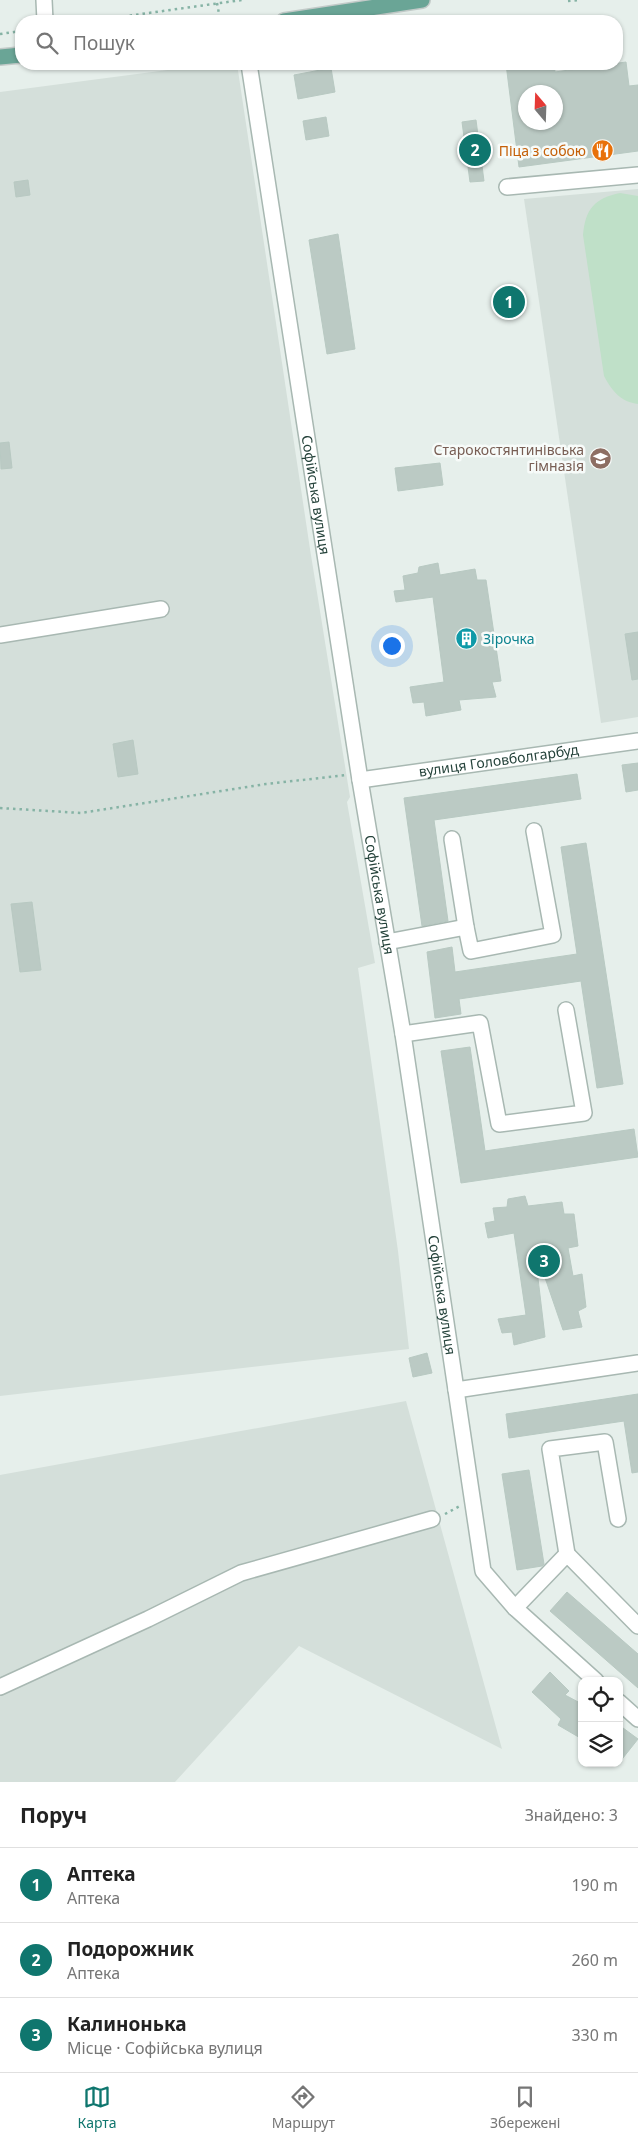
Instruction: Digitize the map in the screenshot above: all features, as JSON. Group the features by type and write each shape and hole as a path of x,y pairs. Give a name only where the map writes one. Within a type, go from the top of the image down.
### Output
{"main road":[{"path":"323,15 422,0"},
{"path":"0,57 15,56"}],"street":[{"path":"44,0 45,15"},
{"name":"Софійська вулиця","path":"250,70 356,778 403,1034 483,1571 515,1608 592,1677"},
{"path":"507,187 638,175"},
{"path":"0,635 161,609"},
{"name":"вулиця Головболгарбуд","path":"356,778 638,741"},
{"path":"452,839 471,951 553,935 534,831"},
{"path":"387,942 466,927"},
{"path":"403,1034 480,1024 499,1124 584,1113 566,1010"},
{"path":"456,1390 638,1363"},
{"path":"618,1519 605,1442 550,1449 567,1554 638,1626"},
{"path":"0,1687 148,1619 241,1573 432,1519"},
{"path":"515,1608 567,1554"},
{"path":"623,1706 638,1719"}],"path":[{"path":"133,15 242,0"},
{"path":"568,2 580,0"},
{"path":"218,3 220,15"},
{"path":"0,34 15,32"},
{"path":"0,808 81,813 266,784 356,778"},
{"path":"432,1519 449,1513 473,1499"}],"shaded area":[{"path":"167,70 238,70 310,549 350,797 347,802 375,963 358,968 398,1251 409,1349 0,1396 0,92"},
{"name":"Старокостянтинівська гімназія","path":"638,189 638,717 601,723 524,199"},
{"path":"406,1401 502,1749 299,1646 175,1782 0,1782 0,1475"}],"green space":[{"path":"620,193 638,196 638,404 627,401 618,395 604,376 583,235 586,218 593,206 604,198"}],"building":[{"path":"623,62 626,62 629,86 638,85 638,151 519,167 507,70 555,70 555,72 569,70 623,70"},
{"path":"331,70 335,92 298,99 294,75"},
{"path":"326,117 329,136 306,140 303,121"},
{"path":"476,120 484,181 470,182 462,122"},
{"path":"28,180 30,195 16,197 14,182"},
{"path":"338,234 355,349 327,354 309,240"},
{"path":"9,442 12,468 1,469 0,443"},
{"path":"440,463 443,485 398,491 395,468"},
{"name":"Зірочка","path":"438,563 440,575 475,569 477,580 486,580 501,681 492,682 496,697 459,700 461,710 426,716 424,702 413,703 410,687 444,682 433,597 396,602 394,591 405,590 403,576 418,573 419,567"},
{"path":"638,632 638,679 632,680 625,634"},
{"path":"133,740 138,774 118,777 113,744"},
{"path":"638,763 638,790 626,792 622,765"},
{"path":"577,774 581,799 434,820 448,921 422,926 404,798"},
{"path":"586,843 623,1084 597,1088 581,981 459,999 461,1014 435,1018 427,952 452,947 455,972 577,954 561,847"},
{"path":"32,902 41,970 20,972 11,904"},
{"path":"470,1047 485,1151 634,1129 638,1157 461,1183 441,1051"},
{"path":"525,1196 528,1206 562,1202 564,1214 574,1214 578,1246 568,1248 573,1276 582,1274 586,1307 578,1311 582,1327 563,1330 542,1269 537,1270 545,1337 514,1345 512,1332 502,1333 498,1319 526,1315 514,1233 488,1238 485,1223 495,1221 493,1208 507,1207 508,1199"},
{"path":"427,1353 432,1373 413,1377 409,1358"},
{"path":"638,1394 638,1472 632,1473 624,1421 509,1438 506,1414"},
{"path":"529,1470 544,1564 542,1566 517,1570 502,1474"},
{"path":"567,1592 638,1654 638,1688 550,1611"},
{"path":"550,1672 569,1691 565,1695 578,1702 578,1737 558,1725 561,1719 532,1692"},
{"path":"623,1728 638,1739 623,1758"}],"place":[{"name":"Подорожник","path":"475,150"},
{"name":"Піца з собою","path":"602,151"},
{"name":"Аптека","path":"509,302"},
{"name":"Старокостянтинівська гімназія","path":"600,458"},
{"name":"Зірочка","path":"467,639"},
{"name":"Калинонька","path":"544,1261"}]}
